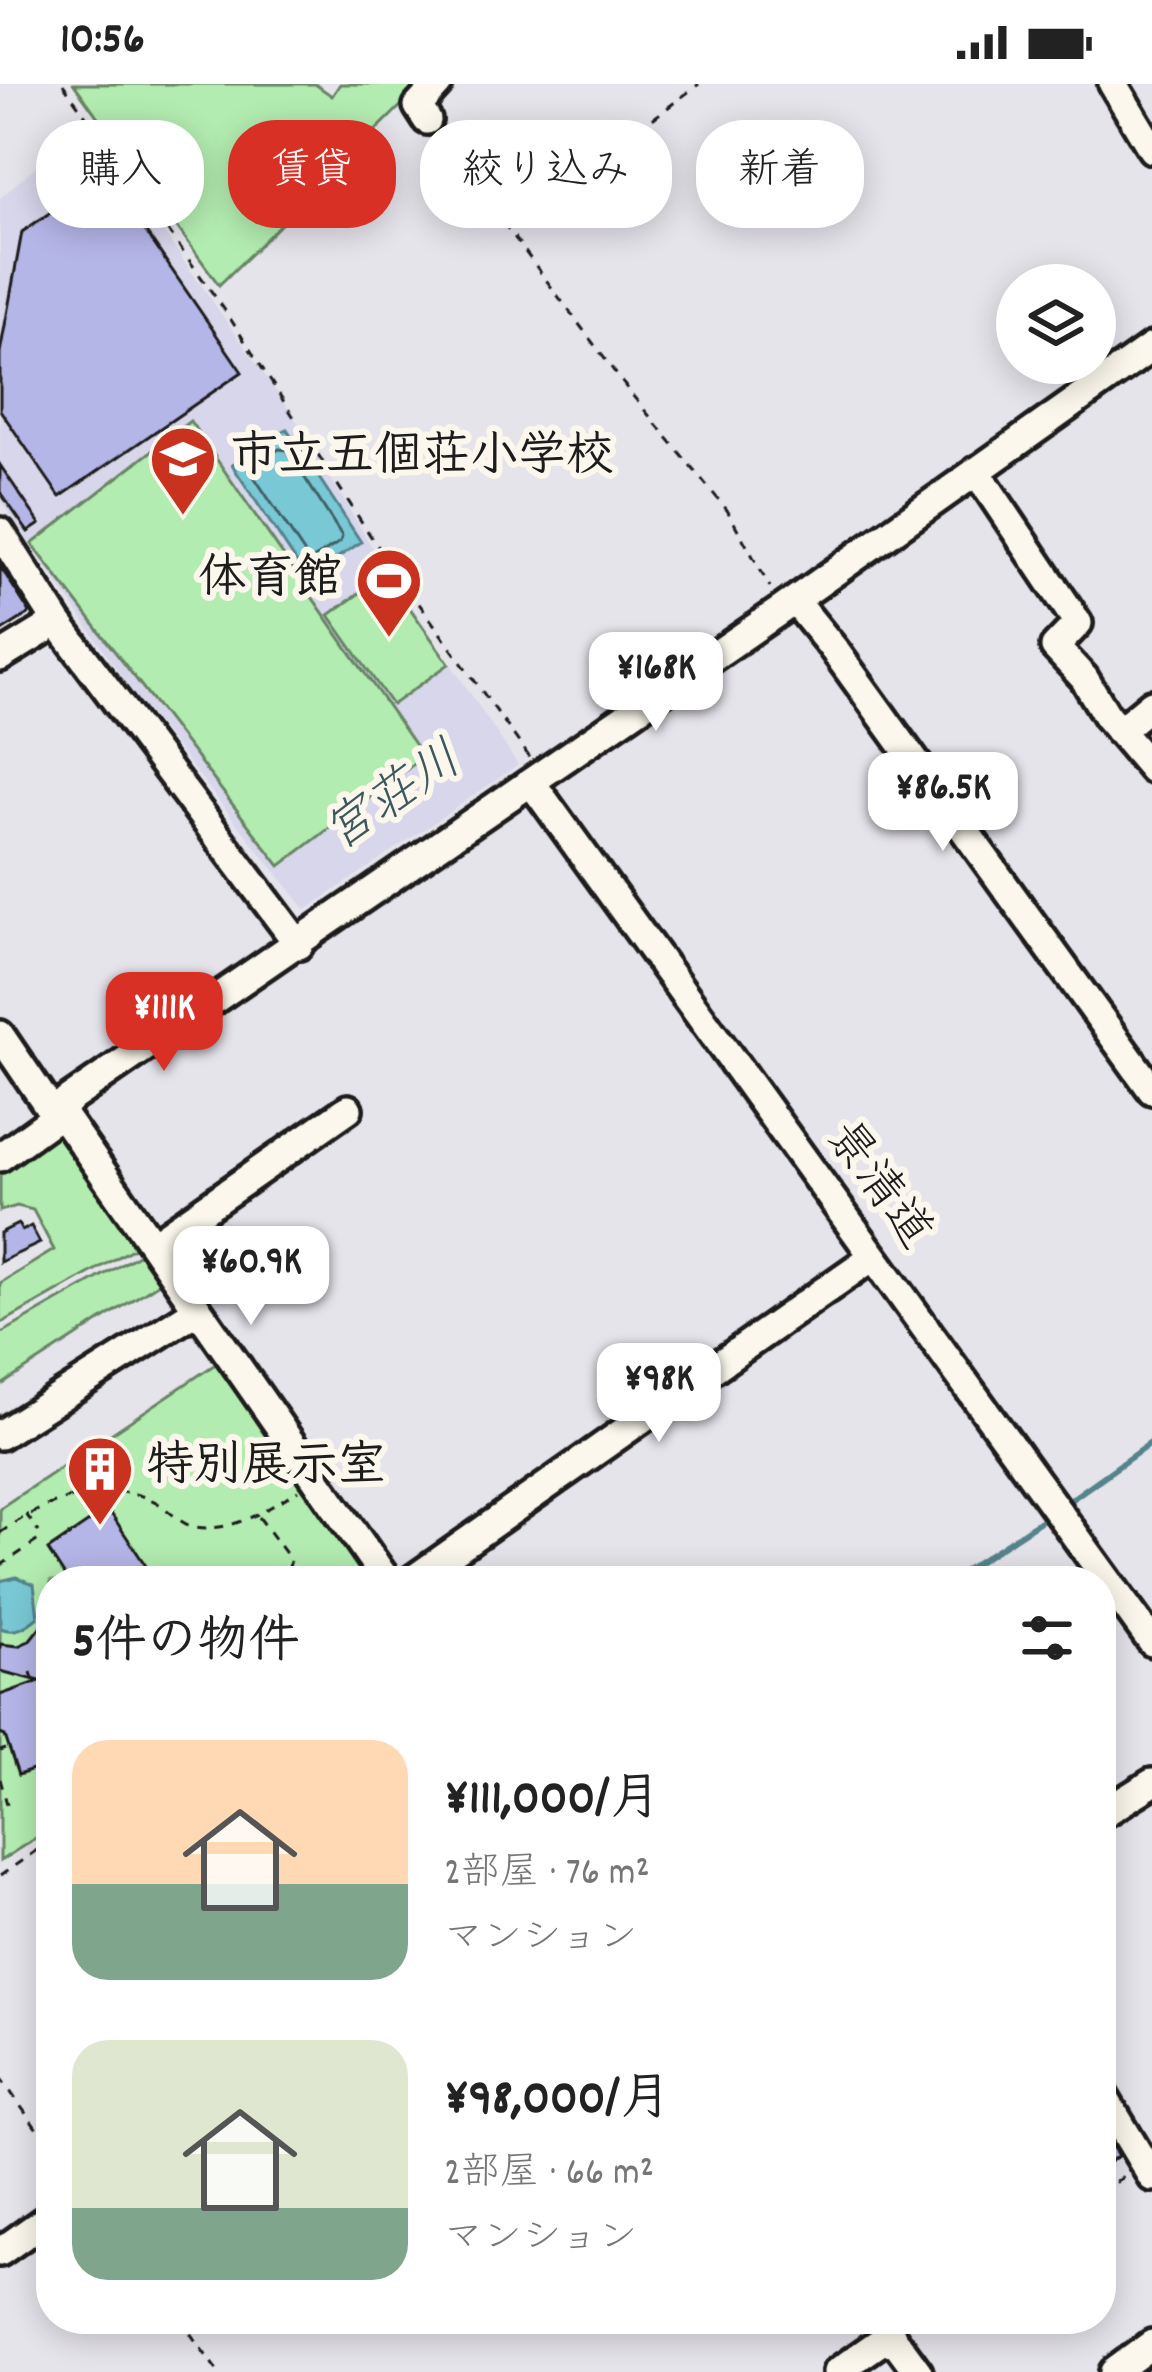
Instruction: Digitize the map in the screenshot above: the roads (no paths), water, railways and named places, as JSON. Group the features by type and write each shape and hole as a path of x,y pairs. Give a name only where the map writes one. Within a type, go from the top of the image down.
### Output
{"street":[{"path":"427,120 418,106 438,84"},
{"path":"1113,84 1152,149"},
{"path":"0,1157 61,1113 68,1101 788,606 1152,347"},
{"path":"976,471 1078,622 1054,647 1084,678 1119,731 1152,769"},
{"path":"0,532 57,622 298,945"},
{"path":"788,606 833,648 1148,1074"},
{"path":"0,657 57,622"},
{"path":"1119,731 1152,704"},
{"name":"景清道","path":"537,778 871,1258 1097,1566"},
{"path":"0,1035 154,1244 376,1566"},
{"path":"154,1244 348,1109"},
{"path":"432,1566 871,1258"},
{"path":"0,1435 197,1310"},
{"name":"景清道","path":"1116,1592 1152,1642"},
{"path":"1116,1806 1152,1783"},
{"path":"1116,2116 1149,2169"},
{"path":"0,2252 36,2227"},
{"path":"837,2372 885,2334"},
{"path":"890,2334 918,2372"},
{"path":"1114,2372 1147,2357"}],"water":[{"path":"287,429 361,542 307,578 232,465"},
{"path":"16,1577 34,1584 36,1618 20,1628 0,1628 0,1581"}],"waterway":[{"path":"1062,1506 1152,1442"},
{"path":"972,1566 1051,1514"}],"place":[{"name":"市立五個荘小学校","path":"183,518"},
{"name":"体育館","path":"389,640"},
{"name":"特別展示室","path":"100,1528"}],"water label":[{"name":"宮荘川","path":"395,800"}]}
